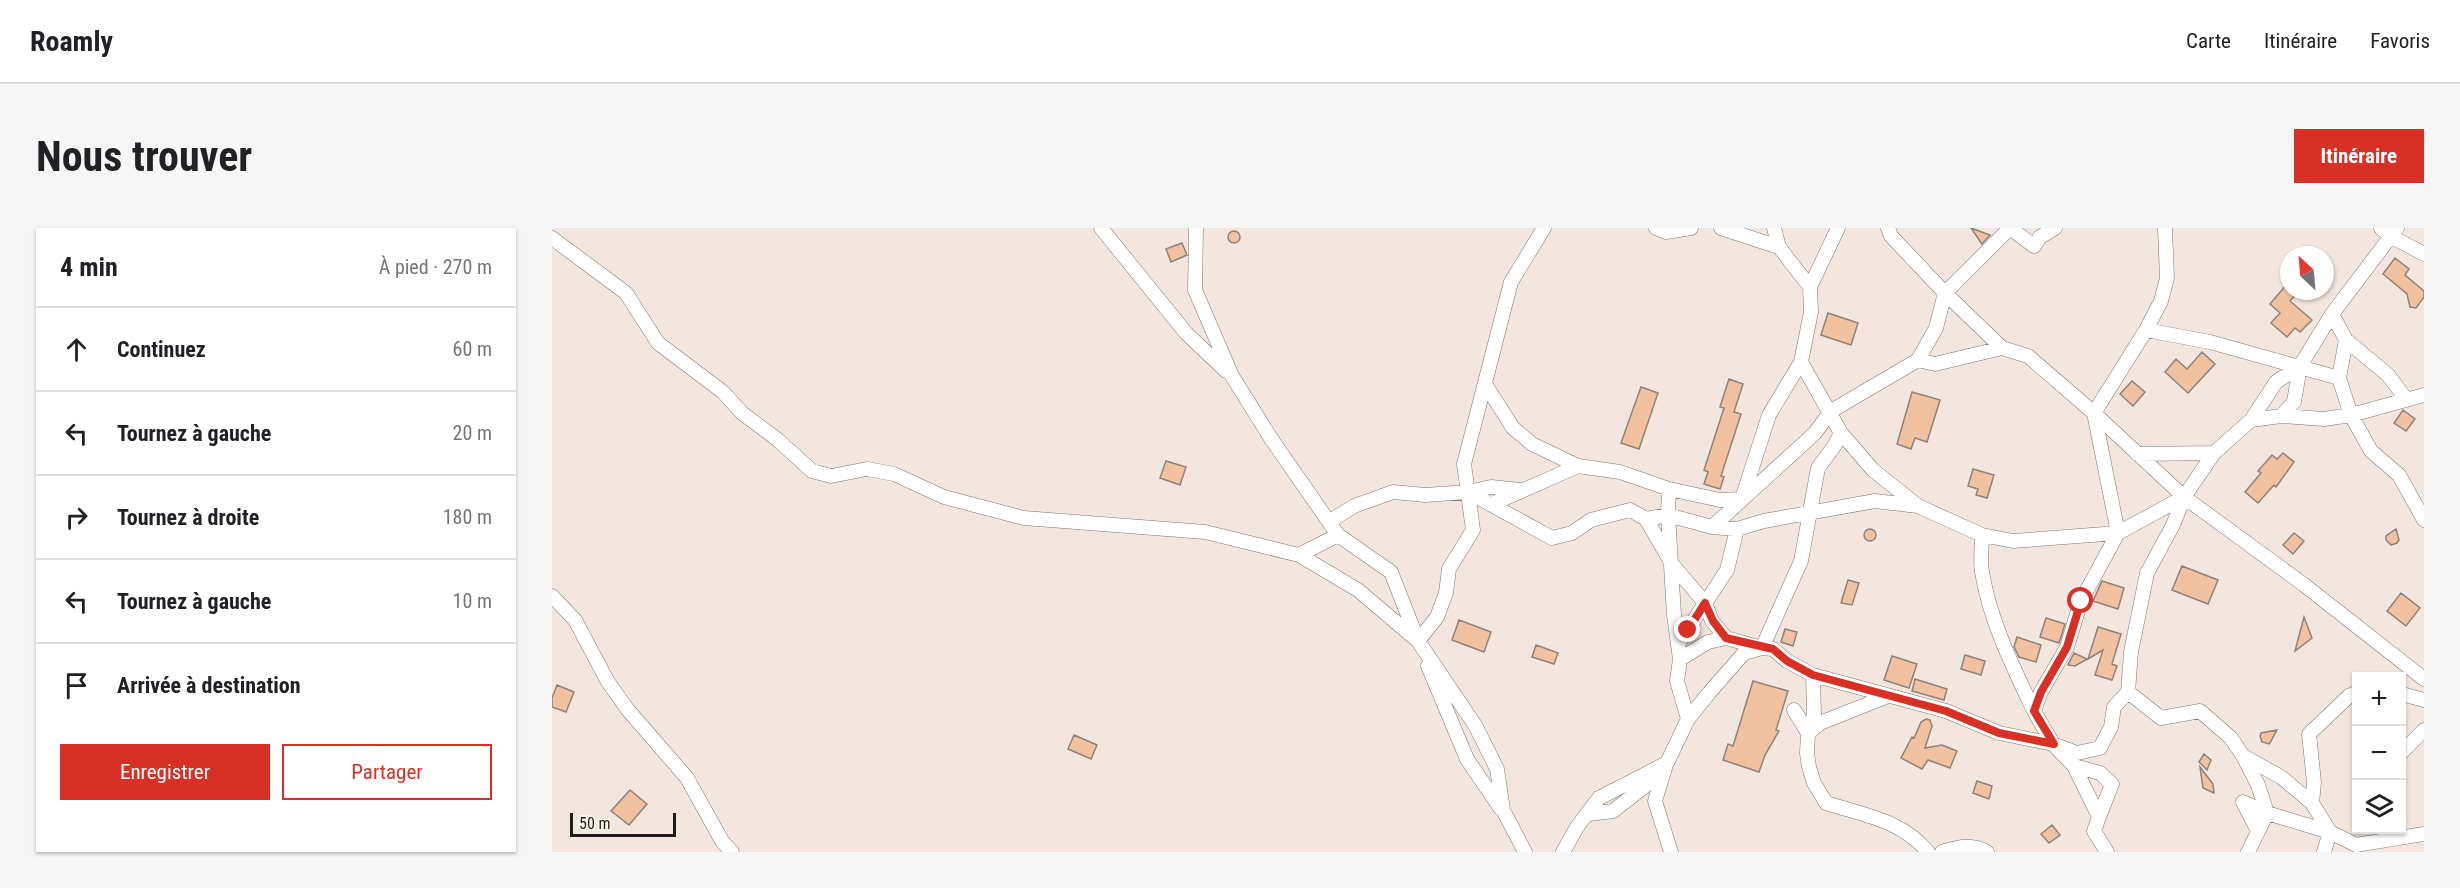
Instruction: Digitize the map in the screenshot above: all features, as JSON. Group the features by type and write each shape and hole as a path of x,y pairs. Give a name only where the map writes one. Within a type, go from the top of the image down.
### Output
{"street":[{"path":"1101,228 1186,333 1232,376"},
{"path":"1196,228 1196,290 1232,376 1272,440 1338,535 1391,572 1467,759 1503,810 1525,852"},
{"path":"1418,641 1437,617 1446,593 1449,569 1473,530 1464,464 1511,282 1544,228"},
{"path":"1656,228 1666,232 1690,228"},
{"path":"1721,228 1779,247"},
{"path":"1774,228 1779,247 1810,287"},
{"path":"1742,500 1769,415 1801,362 1811,312 1810,287 1838,228"},
{"path":"1875,228 1889,232 1945,293 2001,348 2028,356 2094,413 2184,497 2303,584 2424,679"},
{"path":"1712,527 1815,432 1831,411 1918,360 1936,328 1945,293 2010,228 2034,246 2040,237 2055,228"},
{"path":"2034,711 2041,692 2067,647 2081,601 2118,533 2094,413 2146,330 2161,301 2167,278 2165,228"},
{"path":"2281,416 2294,402 2300,366 2332,314 2390,231 2424,254"},
{"path":"552,238 626,293 658,343 723,392 742,413 778,440 812,471 831,476 867,469 894,474 944,497 1024,518 1206,532 1299,555 1358,590 1418,641 1475,725 1497,770 1503,810"},
{"path":"2332,314 2346,340 2388,375 2406,399"},
{"path":"2146,330 2210,342 2339,378"},
{"path":"2346,340 2339,378 2351,415 2371,451 2399,475 2424,520"},
{"path":"1918,360 1935,364 2001,348"},
{"path":"1801,362 1831,411 1841,433 1873,470 1918,506 1982,535 2013,541 2118,533 2184,497"},
{"path":"1680,659 1708,642 1726,638 1773,649 1787,661 1813,675 1946,711 1999,733 2054,744 2077,753 2100,748 2111,727 2114,707 2127,692 2131,652 2147,573 2173,525 2184,497 2214,453 2251,420 2276,382 2300,366"},
{"path":"1485,384 1513,428 1532,444 1578,466 1620,472 1669,489 1720,500 1742,500"},
{"path":"2251,420 2281,416 2324,419 2351,415 2424,395"},
{"path":"1671,852 1655,801 1666,763 1688,719 1744,653 1762,648 1802,561 1818,468 1841,433"},
{"path":"2137,454 2214,453"},
{"path":"1492,504 1578,466"},
{"path":"1330,521 1379,495 1393,492 1425,495 1468,492 1491,487 1522,490"},
{"path":"1669,489 1668,515 1674,615 1680,659 1677,681 1688,719"},
{"path":"1468,492 1552,538 1572,532 1591,520 1630,510 1646,519 1672,564 1705,603 1713,621 1726,638"},
{"path":"1646,519 1668,515 1712,527 1737,529 1764,521 1875,501 1918,506"},
{"path":"1679,643 1727,570 1737,529"},
{"path":"1299,555 1338,535"},
{"path":"1982,535 1982,570 1990,605 2016,674 2034,711 2054,744 2074,766 2098,817"},
{"path":"552,596 575,620 608,682 628,710 687,778 722,841 732,852"},
{"path":"1813,675 1814,715 1808,733 1806,753 1814,783 1826,803 1889,823 1906,831 1928,852"},
{"path":"2127,692 2161,718 2200,711 2231,738 2258,785 2267,813 2248,852"},
{"path":"2312,803 2314,782 2309,734 2352,695"},
{"path":"2406,695 2424,700"},
{"path":"1808,733 1820,723 1888,696"},
{"path":"1794,710 1808,733"},
{"path":"2406,748 2424,730"},
{"path":"2243,756 2281,777 2312,803 2330,832 2324,852"},
{"path":"1563,852 1577,827 1599,798 1666,763"},
{"path":"2074,766 2100,773 2112,784 2094,831 2107,852"},
{"path":"2258,831 2243,802 2267,813 2330,832 2356,845 2424,834"},
{"path":"1942,852 1961,846 1978,847 1987,852"}],"building":[{"path":"1971,228 1990,235 1982,244"},
{"path":"1236,231 1240,237 1236,243 1232,243 1228,235"},
{"path":"1182,243 1187,255 1171,262 1166,249"},
{"path":"2395,258 2409,269 2405,275 2424,291 2424,297 2416,308 2410,307 2407,294 2383,274"},
{"path":"2280,292 2280,300 2291,300 2312,320 2300,332 2295,328 2287,337 2271,323 2280,313 2270,304"},
{"path":"1828,313 1858,323 1851,345 1821,335"},
{"path":"2202,352 2215,364 2188,393 2165,372 2176,359 2187,369"},
{"path":"1729,379 1743,384 1734,412 1741,414 1721,476 1724,477 1720,489 1704,484 1708,472 1704,470 1724,408 1720,407"},
{"path":"2132,381 2145,392 2133,406 2120,394"},
{"path":"1641,387 1658,393 1639,449 1621,443"},
{"path":"1912,392 1940,400 1927,442 1915,438 1911,449 1897,444"},
{"path":"2403,410 2415,419 2406,431 2394,423"},
{"path":"2283,453 2294,462 2276,487 2274,485 2258,503 2245,492 2261,473 2258,471 2272,455 2277,459"},
{"path":"1166,461 1186,467 1180,485 1160,478"},
{"path":"1973,469 1994,475 1987,498 1976,495 1978,489 1968,486"},
{"path":"1872,529 1876,535 1872,541 1868,541 1864,533"},
{"path":"2396,529 2399,540 2391,545 2386,540 2386,536"},
{"path":"2294,533 2304,541 2293,554 2283,545"},
{"path":"2182,566 2218,580 2208,604 2172,590"},
{"path":"1848,580 1859,583 1852,605 1841,603"},
{"path":"2102,581 2124,588 2118,609 2093,601"},
{"path":"2401,593 2420,608 2406,626 2387,611"},
{"path":"2304,617 2312,638 2295,651"},
{"path":"2046,618 2065,624 2059,643 2040,637"},
{"path":"1459,620 1491,632 1484,652 1452,640"},
{"path":"2098,627 2121,634 2112,664 2117,666 2112,680 2095,675 2103,650 2088,659"},
{"path":"1785,629 1797,632 1793,646 1781,642"},
{"path":"2017,637 2041,645 2036,662 2019,657 2014,647"},
{"path":"1536,645 1558,653 1554,664 1532,657"},
{"path":"2074,653 2087,659 2075,666 2068,665"},
{"path":"1965,655 1985,661 1981,675 1961,669"},
{"path":"1892,656 1917,664 1909,688 1884,680"},
{"path":"1915,679 1947,689 1944,700 1912,691"},
{"path":"1753,681 1788,691 1776,730 1779,731 1765,755 1759,772 1723,760 1728,744 1733,746"},
{"path":"557,685 574,692 566,712 552,707 552,698"},
{"path":"1926,719 1930,720 1932,726 1925,748 1942,745 1957,751 1950,768 1928,760 1922,769 1901,758 1921,722"},
{"path":"2277,730 2269,744 2262,742 2261,733"},
{"path":"1074,735 1097,745 1091,759 1068,749"},
{"path":"2204,754 2211,760 2207,770 2199,762"},
{"path":"2200,767 2213,784 2214,793 2203,788"},
{"path":"1977,781 1992,786 1989,799 1973,793"},
{"path":"630,790 647,804 629,825 611,811"},
{"path":"2052,825 2060,835 2049,843 2041,834"}],"route":[{"path":"1688,630 1705,603 1713,621 1726,638 1773,649 1787,661 1813,675 1946,711 1999,733 2054,744 2042,728 2034,711 2041,692 2067,647 2081,601"}]}
